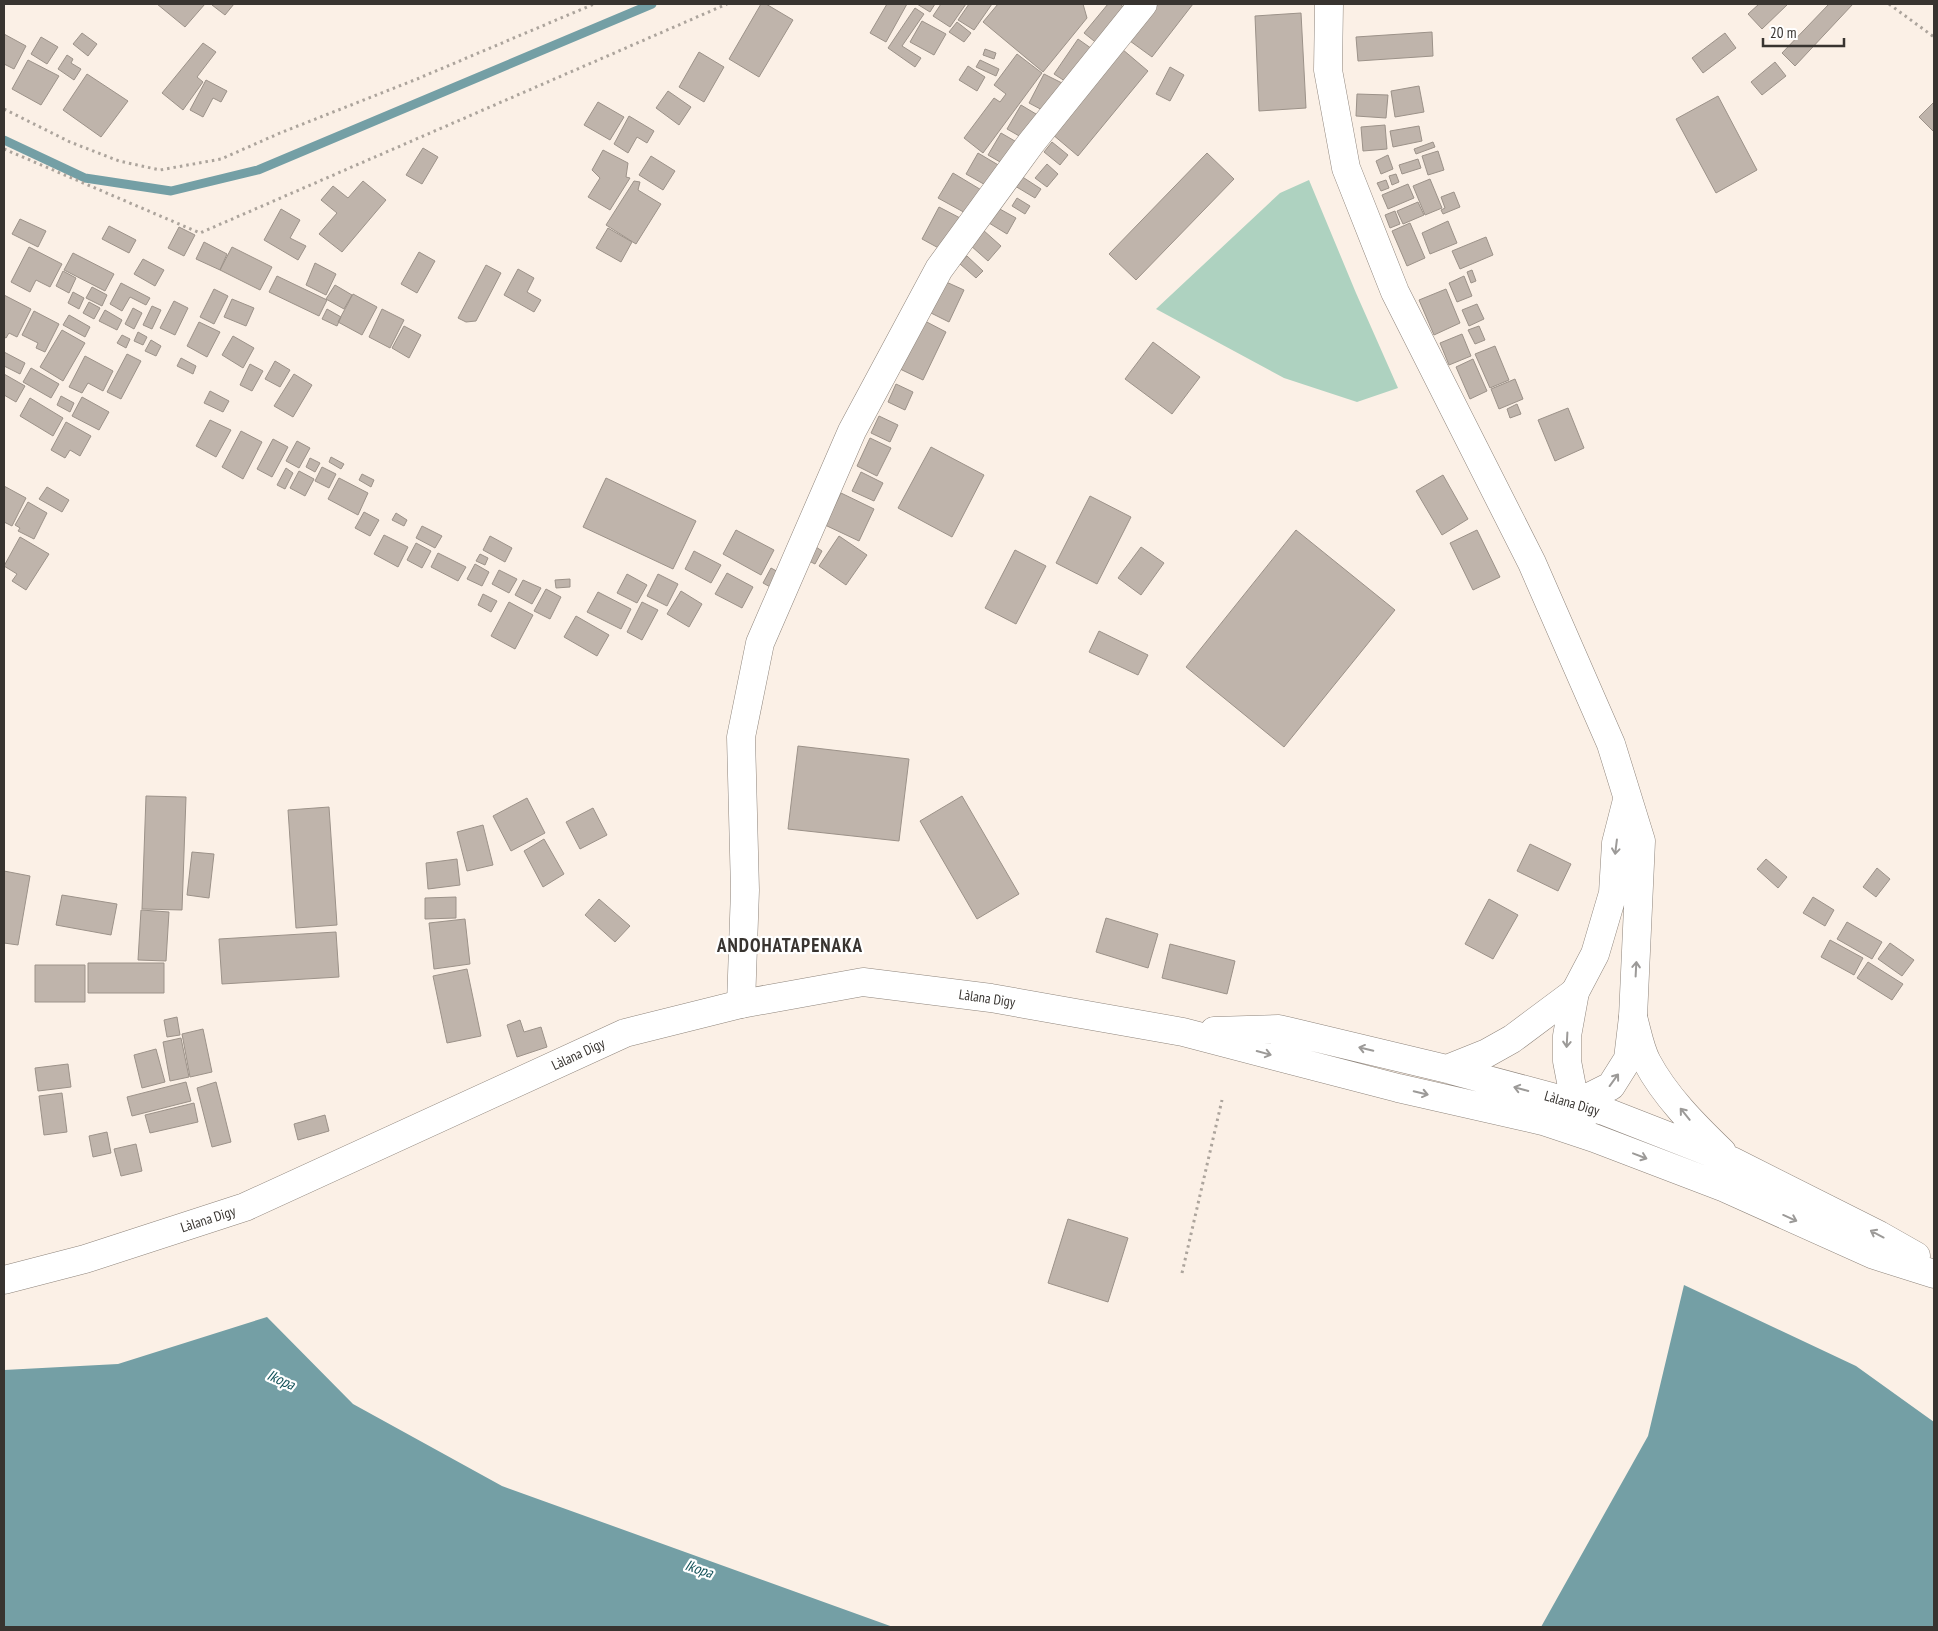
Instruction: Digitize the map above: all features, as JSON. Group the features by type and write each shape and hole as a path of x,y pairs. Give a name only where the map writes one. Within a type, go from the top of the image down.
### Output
{"main road":[{"path":"741,1004 745,890 741,737 760,643 852,431 939,269 1031,143 1143,4"},
{"path":"1329,4 1328,70 1346,168 1395,292 1532,563 1611,744 1641,841 1633,1017 1628,1059 1611,1086 1543,1121"},
{"path":"1594,1138 1575,1103 1567,1061 1567,1036 1575,992 1595,954 1613,893 1616,843 1627,800"},
{"name":"Làlana Digy","path":"4,1280 85,1259 246,1207 625,1033 741,1004 863,982 991,998 1183,1032 1398,1088 1543,1121 1594,1138 1725,1188 1874,1255 1934,1274"},
{"path":"1447,1069 1487,1053 1512,1038 1575,992"},
{"path":"1633,1017 1646,1061 1664,1088 1692,1123 1732,1161"},
{"name":"Làlana Digy","path":"1183,1032 1279,1029 1447,1069 1604,1111 1732,1161 1879,1235 1934,1268"}],"path":[{"path":"4,109 70,142 120,161 160,170 221,159 594,4"},
{"path":"4,149 200,233 727,4"},
{"path":"1889,4 1934,37"},
{"path":"1182,1273 1222,1100"}],"green space":[{"path":"1309,180 1398,388 1357,402 1284,378 1156,309 1280,193"}],"water":[{"path":"1684,1285 1856,1366 1934,1422 1934,1627 1541,1627 1648,1436"},
{"name":"Ikopa","path":"267,1317 353,1404 502,1486 893,1627 4,1627 4,1370 118,1364"}],"building":[{"path":"157,4 205,4 185,27"},
{"path":"213,4 234,4 225,15"},
{"path":"761,4 766,4 793,20 759,77 729,59"},
{"path":"887,4 907,4 886,42 870,33"},
{"path":"917,4 935,4 930,12"},
{"path":"941,4 966,4 950,27 933,16"},
{"path":"969,4 992,4 974,30 958,20"},
{"path":"998,4 1083,4 1087,18 1043,72 983,22"},
{"path":"1108,4 1120,4 1128,11 1099,45 1084,33"},
{"path":"1157,4 1193,4 1152,57 1130,41"},
{"path":"1759,4 1788,4 1762,29 1748,14"},
{"path":"1829,4 1853,4 1795,66 1782,53"},
{"path":"915,8 924,14 902,46 921,58 915,67 888,48"},
{"path":"1301,13 1306,108 1259,111 1255,16"},
{"path":"922,21 946,34 934,55 910,42"},
{"path":"957,22 971,33 964,42 949,32"},
{"path":"1432,32 1433,56 1358,61 1356,37"},
{"path":"82,33 97,44 88,56 73,44"},
{"path":"1725,33 1736,48 1703,73 1692,58"},
{"path":"4,34 26,46 14,69 4,64"},
{"path":"41,37 58,47 47,64 31,54"},
{"path":"1078,39 1095,51 1071,85 1054,74"},
{"path":"203,43 216,52 197,77 203,82 183,110 162,93"},
{"path":"985,49 996,53 994,59 983,55"},
{"path":"1122,49 1148,71 1078,156 1052,134"},
{"path":"699,52 724,67 704,102 679,87"},
{"path":"1017,54 1042,73 983,153 964,138 994,98 1000,102 1006,94 994,85"},
{"path":"67,55 73,59 71,63 81,69 74,80 58,69"},
{"path":"28,60 59,76 41,105 12,89"},
{"path":"980,60 999,69 996,76 976,67"},
{"path":"1775,62 1786,76 1762,95 1751,82"},
{"path":"968,66 985,77 977,91 959,80"},
{"path":"1170,67 1184,75 1170,101 1156,94"},
{"path":"87,74 128,101 101,137 63,110"},
{"path":"1044,74 1062,83 1046,112 1029,103"},
{"path":"206,80 227,91 221,102 213,98 203,117 190,110"},
{"path":"1419,86 1424,112 1395,117 1391,91"},
{"path":"668,91 691,107 679,125 656,108"},
{"path":"1357,94 1388,95 1386,118 1356,116"},
{"path":"1718,96 1757,170 1716,193 1676,119"},
{"path":"598,102 624,117 610,140 584,125"},
{"path":"1934,102 1934,132 1919,117"},
{"path":"1021,105 1041,117 1028,141 1007,129"},
{"path":"629,116 654,131 647,143 637,137 628,153 614,144"},
{"path":"1385,125 1387,149 1363,151 1361,127"},
{"path":"1419,126 1422,141 1393,147 1390,131"},
{"path":"1001,133 1020,144 1007,166 988,155"},
{"path":"1052,142 1068,155 1060,165 1044,152"},
{"path":"1433,142 1435,147 1416,154 1414,149"},
{"path":"423,148 438,157 422,184 406,175"},
{"path":"603,150 628,163 626,177 630,178 610,210 588,197 600,178 592,170"},
{"path":"1438,151 1444,170 1428,175 1422,156"},
{"path":"978,153 1000,166 989,187 966,174"},
{"path":"1207,153 1234,179 1136,280 1109,254"},
{"path":"1388,155 1393,169 1381,174 1376,161"},
{"path":"651,156 675,171 663,190 639,175"},
{"path":"1418,159 1421,168 1402,174 1399,165"},
{"path":"1047,164 1058,174 1047,187 1035,178"},
{"path":"953,173 983,191 969,215 938,198"},
{"path":"1396,174 1399,182 1392,185 1389,176"},
{"path":"1021,176 1041,189 1035,198 1015,186"},
{"path":"1430,179 1442,208 1425,215 1413,186"},
{"path":"1386,180 1389,188 1381,191 1377,183"},
{"path":"363,181 386,200 342,252 319,234 337,213 321,200 333,186 348,198"},
{"path":"634,181 640,182 638,190 661,204 636,244 606,225"},
{"path":"1408,184 1414,198 1388,209 1382,195"},
{"path":"1454,192 1460,207 1443,214 1441,210 1445,208 1441,197"},
{"path":"1017,198 1030,206 1025,214 1012,206"},
{"path":"1418,202 1424,215 1403,224 1397,211"},
{"path":"939,207 962,219 944,251 922,239"},
{"path":"998,208 1016,218 1007,234 989,223"},
{"path":"281,209 300,220 290,238 306,246 298,260 264,240"},
{"path":"1395,211 1400,224 1390,228 1385,215"},
{"path":"20,219 46,231 38,247 12,234"},
{"path":"1448,221 1457,243 1430,254 1422,233"},
{"path":"1410,223 1425,258 1407,266 1392,231"},
{"path":"109,226 136,240 129,253 102,239"},
{"path":"179,227 195,235 184,256 168,248"},
{"path":"608,228 632,242 621,262 596,248"},
{"path":"983,230 1001,246 988,261 970,245"},
{"path":"1486,237 1493,255 1460,269 1452,251"},
{"path":"204,242 227,254 220,270 196,259"},
{"path":"29,247 62,264 50,287 36,280 30,292 11,282"},
{"path":"232,247 272,267 260,290 220,270"},
{"path":"419,252 435,261 417,293 401,284"},
{"path":"73,253 114,274 105,291 64,270"},
{"path":"967,256 983,271 976,278 960,264"},
{"path":"143,259 164,270 155,286 134,274"},
{"path":"315,263 336,274 326,295 306,285"},
{"path":"486,265 501,273 476,321 466,322 458,318"},
{"path":"518,269 534,278 527,292 541,300 534,312 504,295"},
{"path":"1472,270 1476,281 1471,283 1467,272"},
{"path":"63,271 76,278 69,293 56,286"},
{"path":"277,276 327,300 319,316 269,292"},
{"path":"1464,276 1472,296 1457,302 1449,283"},
{"path":"944,281 964,290 949,322 929,312"},
{"path":"121,283 150,298 146,305 130,297 122,311 110,304"},
{"path":"335,285 352,295 344,309 326,299"},
{"path":"92,287 107,295 102,306 86,298"},
{"path":"214,289 228,296 214,324 200,317"},
{"path":"1446,289 1460,323 1434,335 1419,300"},
{"path":"73,292 84,298 79,309 68,303"},
{"path":"353,294 377,307 362,335 338,322"},
{"path":"4,295 31,309 17,337 9,333 6,338 4,337"},
{"path":"232,299 254,308 246,326 224,317"},
{"path":"174,301 188,308 175,335 160,328"},
{"path":"89,302 100,308 94,319 83,313"},
{"path":"1477,304 1484,319 1469,326 1462,310"},
{"path":"152,306 161,310 152,329 143,325"},
{"path":"133,308 142,313 134,329 125,324"},
{"path":"327,309 341,317 337,326 322,319"},
{"path":"382,309 404,320 390,348 369,337"},
{"path":"105,310 122,320 117,330 99,321"},
{"path":"34,311 59,324 45,352 36,348 38,343 22,335"},
{"path":"69,315 90,327 85,337 63,325"},
{"path":"923,320 946,332 923,380 900,369"},
{"path":"199,322 220,332 207,357 187,346"},
{"path":"404,326 421,335 409,358 392,348"},
{"path":"1479,326 1485,340 1475,344 1468,330"},
{"path":"62,330 85,343 63,381 40,367"},
{"path":"138,332 147,337 143,345 134,341"},
{"path":"1462,334 1471,356 1449,365 1440,343"},
{"path":"122,335 130,339 126,348 117,343"},
{"path":"233,336 254,348 243,368 222,355"},
{"path":"151,340 161,346 156,356 145,351"},
{"path":"1153,342 1200,377 1172,414 1125,379"},
{"path":"1495,346 1509,380 1490,388 1475,354"},
{"path":"4,352 25,363 20,374 4,366"},
{"path":"127,354 141,361 121,399 107,392"},
{"path":"85,356 113,371 103,391 88,383 82,393 69,387"},
{"path":"181,358 196,366 193,374 177,366"},
{"path":"1473,359 1487,391 1470,399 1456,367"},
{"path":"275,361 290,370 280,387 265,379"},
{"path":"250,364 263,371 252,391 240,385"},
{"path":"31,368 59,384 51,398 23,382"},
{"path":"4,374 25,386 16,402 4,395"},
{"path":"294,374 312,385 293,417 274,406"},
{"path":"1515,379 1523,399 1499,409 1491,389"},
{"path":"896,384 913,392 905,410 888,402"},
{"path":"210,391 229,401 223,412 204,403"},
{"path":"61,396 74,403 70,412 57,405"},
{"path":"82,397 109,412 99,430 72,416"},
{"path":"30,398 63,418 53,436 20,416"},
{"path":"1517,404 1521,414 1510,418 1507,409"},
{"path":"1568,408 1584,448 1555,461 1538,420"},
{"path":"879,416 898,425 890,442 871,433"},
{"path":"210,420 231,430 216,457 196,446"},
{"path":"66,422 91,436 80,456 70,450 65,458 51,450"},
{"path":"241,431 262,442 243,479 222,467"},
{"path":"870,438 891,448 877,476 857,466"},
{"path":"273,439 288,447 272,477 257,469"},
{"path":"297,441 310,448 299,468 286,461"},
{"path":"931,447 984,475 952,537 898,508"},
{"path":"331,457 344,464 341,469 329,462"},
{"path":"310,458 320,463 315,472 306,467"},
{"path":"322,467 336,474 329,488 315,481"},
{"path":"286,468 293,473 285,489 277,485"},
{"path":"299,471 314,479 305,496 290,488"},
{"path":"861,472 883,483 874,501 852,491"},
{"path":"362,474 374,480 371,487 359,480"},
{"path":"1443,475 1468,519 1442,535 1416,491"},
{"path":"339,478 368,493 358,515 328,499"},
{"path":"606,478 696,521 673,569 583,527"},
{"path":"4,486 26,498 12,526 4,522"},
{"path":"47,487 69,500 62,512 39,499"},
{"path":"841,493 874,509 859,541 825,525"},
{"path":"1090,496 1131,517 1097,584 1056,563"},
{"path":"28,502 47,513 34,539 18,531 20,528 15,525"},
{"path":"364,512 379,520 370,536 355,528"},
{"path":"396,513 407,520 404,526 392,520"},
{"path":"422,526 442,536 435,548 416,538"},
{"path":"736,530 774,550 761,575 723,554"},
{"path":"1296,530 1395,610 1284,747 1186,667"},
{"path":"1477,530 1500,577 1473,590 1450,543"},
{"path":"384,535 408,547 398,567 374,554"},
{"path":"490,536 512,548 505,562 483,550"},
{"path":"839,536 867,555 846,585 819,566"},
{"path":"20,537 49,554 26,590 12,581 17,574 4,566"},
{"path":"416,543 431,551 422,568 407,560"},
{"path":"816,547 822,551 815,564 809,561"},
{"path":"1141,547 1164,563 1141,595 1118,578"},
{"path":"1015,550 1046,566 1016,624 985,608"},
{"path":"694,551 721,565 711,583 685,569"},
{"path":"438,553 466,567 458,581 431,567"},
{"path":"480,554 488,558 485,565 476,561"},
{"path":"475,564 489,572 482,586 467,579"},
{"path":"771,568 791,579 783,594 763,583"},
{"path":"499,570 517,579 509,593 492,584"},
{"path":"727,573 753,587 742,608 715,594"},
{"path":"627,574 647,585 637,603 617,593"},
{"path":"658,574 678,584 667,606 647,596"},
{"path":"570,579 570,587 556,588 555,580"},
{"path":"523,580 541,588 532,604 515,595"},
{"path":"546,589 561,597 550,619 534,611"},
{"path":"681,591 702,604 689,627 667,614"},
{"path":"598,592 631,609 621,629 587,612"},
{"path":"483,594 497,601 491,612 478,605"},
{"path":"509,602 533,615 515,649 491,636"},
{"path":"642,602 658,610 642,640 627,632"},
{"path":"576,616 609,635 597,656 564,637"},
{"path":"1099,631 1148,655 1138,675 1089,652"},
{"path":"798,746 909,759 899,841 788,829"},
{"path":"146,796 186,797 182,910 142,909"},
{"path":"962,796 1019,894 977,919 920,821"},
{"path":"527,798 545,833 511,851 493,816"},
{"path":"329,807 337,925 296,928 288,810"},
{"path":"593,808 607,835 580,849 566,822"},
{"path":"483,825 493,865 467,871 457,832"},
{"path":"544,839 564,874 543,887 524,851"},
{"path":"1530,844 1571,864 1558,891 1517,871"},
{"path":"192,852 214,854 209,898 187,895"},
{"path":"457,859 460,885 428,889 426,863"},
{"path":"1766,859 1787,877 1778,888 1757,869"},
{"path":"1877,868 1890,879 1876,897 1863,887"},
{"path":"4,871 30,876 18,945 4,943"},
{"path":"62,895 117,904 111,935 56,925"},
{"path":"456,897 456,918 425,919 425,898"},
{"path":"1813,897 1834,910 1825,926 1803,913"},
{"path":"599,899 630,926 615,942 585,915"},
{"path":"1489,899 1518,915 1493,959 1465,944"},
{"path":"141,910 169,912 166,961 138,960"},
{"path":"1106,918 1158,934 1148,968 1096,952"},
{"path":"465,919 470,964 434,969 429,923"},
{"path":"1847,922 1882,942 1872,959 1837,939"},
{"path":"336,932 339,977 222,984 219,939"},
{"path":"1830,940 1863,958 1854,975 1821,957"},
{"path":"1890,943 1914,960 1902,976 1878,959"},
{"path":"1170,944 1235,961 1227,994 1162,978"},
{"path":"1868,962 1903,984 1892,1000 1857,978"},
{"path":"88,963 164,963 164,993 88,993"},
{"path":"35,965 85,965 85,1002 35,1002"},
{"path":"467,969 481,1036 447,1043 433,976"},
{"path":"177,1017 180,1035 167,1037 164,1020"},
{"path":"520,1020 524,1032 541,1027 547,1047 517,1057 507,1025"},
{"path":"203,1029 212,1072 190,1077 182,1034"},
{"path":"181,1038 189,1077 170,1081 163,1042"},
{"path":"156,1049 165,1082 142,1088 134,1055"},
{"path":"68,1064 71,1087 38,1091 35,1068"},
{"path":"186,1082 191,1101 132,1116 127,1097"},
{"path":"216,1082 231,1142 212,1147 197,1088"},
{"path":"62,1093 67,1132 44,1135 39,1096"},
{"path":"194,1103 198,1122 150,1133 145,1115"},
{"path":"325,1115 329,1131 298,1140 294,1124"},
{"path":"107,1132 111,1153 93,1157 89,1136"},
{"path":"136,1144 142,1171 121,1176 114,1149"},
{"path":"1068,1219 1128,1238 1108,1302 1048,1283"}],"waterway":[{"path":"4,140 85,178 171,191 258,170 652,4"}],"district":[{"name":"ANDOHATAPENAKA","path":"790,945"}]}
